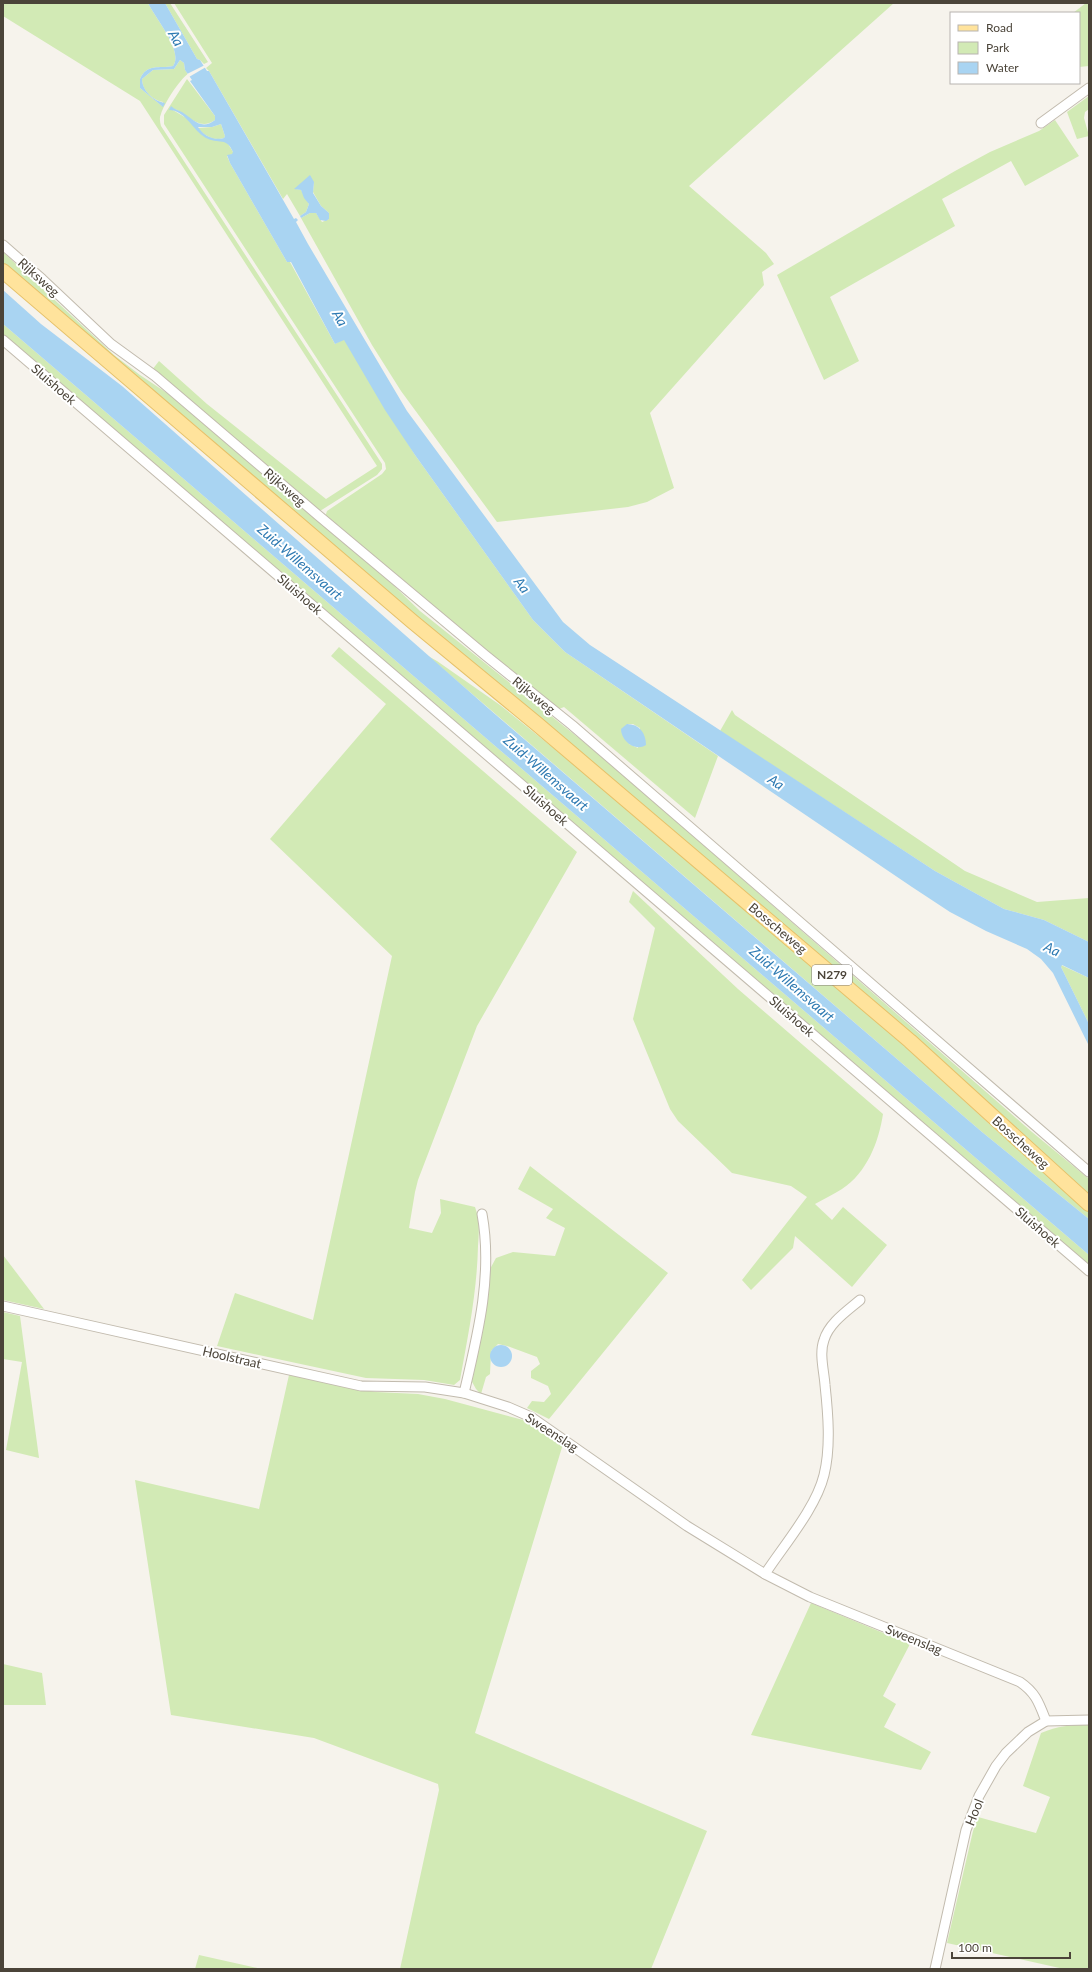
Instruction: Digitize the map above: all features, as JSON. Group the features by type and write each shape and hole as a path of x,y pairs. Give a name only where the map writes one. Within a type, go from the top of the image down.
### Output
{"main road":[{"name":"Rijksweg","path":"3,271 413,622 570,752"},
{"name":"Bosscheweg","path":"570,752 910,1041 1089,1204"}],"street":[{"path":"1042,123 1089,88"},
{"name":"Rijksweg","path":"3,245 42,279 111,344 155,376 336,531 572,725"},
{"name":"Sluishoek","path":"3,340 1089,1271"},
{"name":"Bosscheweg","path":"572,725 1089,1172"},
{"path":"464,1393 480,1326 486,1254 486,1236 482,1214"},
{"path":"765,1574 819,1490 825,1474 828,1450 826,1395 822,1350 823,1340 829,1329 860,1300"},
{"name":"Hoolstraat","path":"3,1306 361,1386 425,1388 464,1393"},
{"name":"Sweenslag","path":"464,1393 531,1416 688,1526 765,1574 810,1597 1020,1682 1031,1690 1036,1696 1046,1721"},
{"path":"1046,1721 1089,1720"},
{"name":"Hool","path":"935,1969 966,1830 979,1796 996,1766 1006,1753 1028,1732 1046,1721"}],"green space":[{"path":"3,3 148,3 172,43 175,52 175,60 173,66 154,68 146,71 140,79 140,88 162,106 163,102 148,94 142,83 142,79 153,70 174,69 180,60 184,63 185,70 188,74 172,92 165,104 160,117 161,126 382,464 382,469 377,475 320,511 152,370 159,361 207,404 326,499 377,466 140,101 3,16"},
{"path":"165,3 170,3 208,62 204,64 197,59"},
{"path":"174,3 894,3 689,186 766,253 774,264 762,272 764,285 650,413 674,488 647,502 628,507 497,522 401,391 372,345 301,218 310,213 316,213 322,222 329,219 329,213 321,206 313,192 314,182 296,189 301,190 309,204 306,212 300,216 287,194 283,199 206,68 212,63"},
{"path":"1086,3 1089,3 1089,66 1080,67 1080,12 1074,12"},
{"path":"187,79 215,116 215,120 209,123 198,123 178,110 171,109 188,119 202,135 227,142 233,152 233,154 227,156 230,163 287,262 290,262 335,344 344,339 415,455 533,620 565,652 718,756 695,818 564,707 559,709 532,690 325,517 327,511 382,474 386,469 385,463 164,124 164,115","holes":["628,724 633,724 640,728 638,748 629,744"]},
{"path":"1089,96 1089,109 1085,112 1084,118 1089,136 1077,139 1067,112"},
{"path":"1055,120 1079,156 1025,186 1011,161 942,199 955,226 830,297 859,361 824,380 777,275 955,171 990,152 1039,131"},
{"path":"221,124 225,136 224,138 220,139 210,137 198,128 212,127"},
{"path":"3,252 114,355 140,375 188,407 384,576 420,611 585,743 1032,1132 1089,1179 1089,1196 235,462 204,432 169,406 3,268"},
{"path":"3,324 1089,1255 1089,1268 3,336"},
{"path":"339,647 577,852 477,1026 418,1180 415,1192 409,1228 432,1233 441,1213 440,1199 475,1207 478,1217 479,1231 476,1280 472,1314 460,1380 454,1385 424,1380 366,1378 217,1346 235,1293 313,1320 392,956 270,839 386,704 331,656"},
{"path":"428,656 500,705 587,775 898,1040 998,1132 1089,1210 1089,1219 982,1132"},
{"path":"732,710 735,715 965,871 1037,902 1089,898 1089,942 1044,920 1004,909 935,871 720,731"},
{"path":"633,891 738,989 883,1114 875,1145 865,1165 851,1182 842,1189 815,1204 832,1220 843,1207 887,1245 852,1287 795,1236 793,1248 751,1290 742,1280 807,1197 791,1186 732,1173 678,1121 670,1109 633,1019 655,928 629,902"},
{"path":"1061,965 1089,978 1089,1024 1061,967"},
{"path":"530,1166 668,1273 549,1419 527,1408 532,1401 544,1402 551,1394 548,1386 531,1378 531,1371 540,1364 537,1357 498,1344 491,1351 490,1374 486,1377 481,1394 471,1380 490,1269 496,1258 513,1252 555,1256 565,1228 546,1218 553,1209 518,1189"},
{"path":"3,1255 44,1309 3,1300"},
{"path":"3,1312 20,1316 39,1458 6,1450 22,1362 3,1359"},
{"path":"289,1375 376,1392 418,1394 445,1399 527,1421 563,1444 475,1733 707,1831 651,1969 400,1969 439,1790 438,1784 314,1738 171,1715 135,1480 259,1509"},
{"path":"811,1603 910,1644 883,1696 896,1704 884,1727 931,1752 921,1770 751,1735"},
{"path":"3,1664 42,1673 46,1705 3,1705"},
{"path":"1089,1724 1089,1969 1064,1969 947,1943 973,1831 978,1817 1036,1833 1050,1797 1023,1786 1041,1733 1059,1727"},
{"path":"199,1955 262,1969 195,1969"}],"water":[{"name":"Aa","path":"148,3 165,3 197,59 200,60 207,71 209,71 294,219 296,218 298,220 296,222 308,244 407,411 563,622 590,645 935,871 1004,909 1044,920 1089,942 1089,978 1062,965 1061,967 1089,1024 1089,1046 1053,973 1041,959 1027,949 986,931 950,912 912,887 565,652 533,620 415,455 385,410 344,340 335,344 291,262 287,262 230,163 227,155 232,154 233,152 230,147 224,142 208,139 203,136 183,116 169,110 171,106 197,123 201,124 210,123 215,120 215,116 190,81 192,80 185,70 184,63 180,60 174,69 153,70 142,79 142,83 146,91 156,100 165,103 163,107 140,88 140,79 146,71 154,68 173,66 175,60 175,52 172,43","holes":["221,124 225,136 224,138 220,139 213,138 203,133 198,127 212,127"]},
{"path":"310,175 314,182 313,193 321,206 329,213 329,219 326,221 320,220 316,213 310,213 301,218 300,216 306,212 309,204 304,198 301,190 294,189"},
{"name":"Zuid-Willemsvaart","path":"3,290 41,324 122,386 488,708 982,1132 1089,1219 1089,1255 3,324"},
{"path":"627,724 638,727 641,730 645,737 646,745 642,747 633,746 623,738 621,729"},
{"path":"501,1345 509,1348 512,1356 509,1364 501,1367 493,1364 490,1356 493,1348"}],"pier":[{"path":"205,65 206,67 189,77 187,74"}]}
